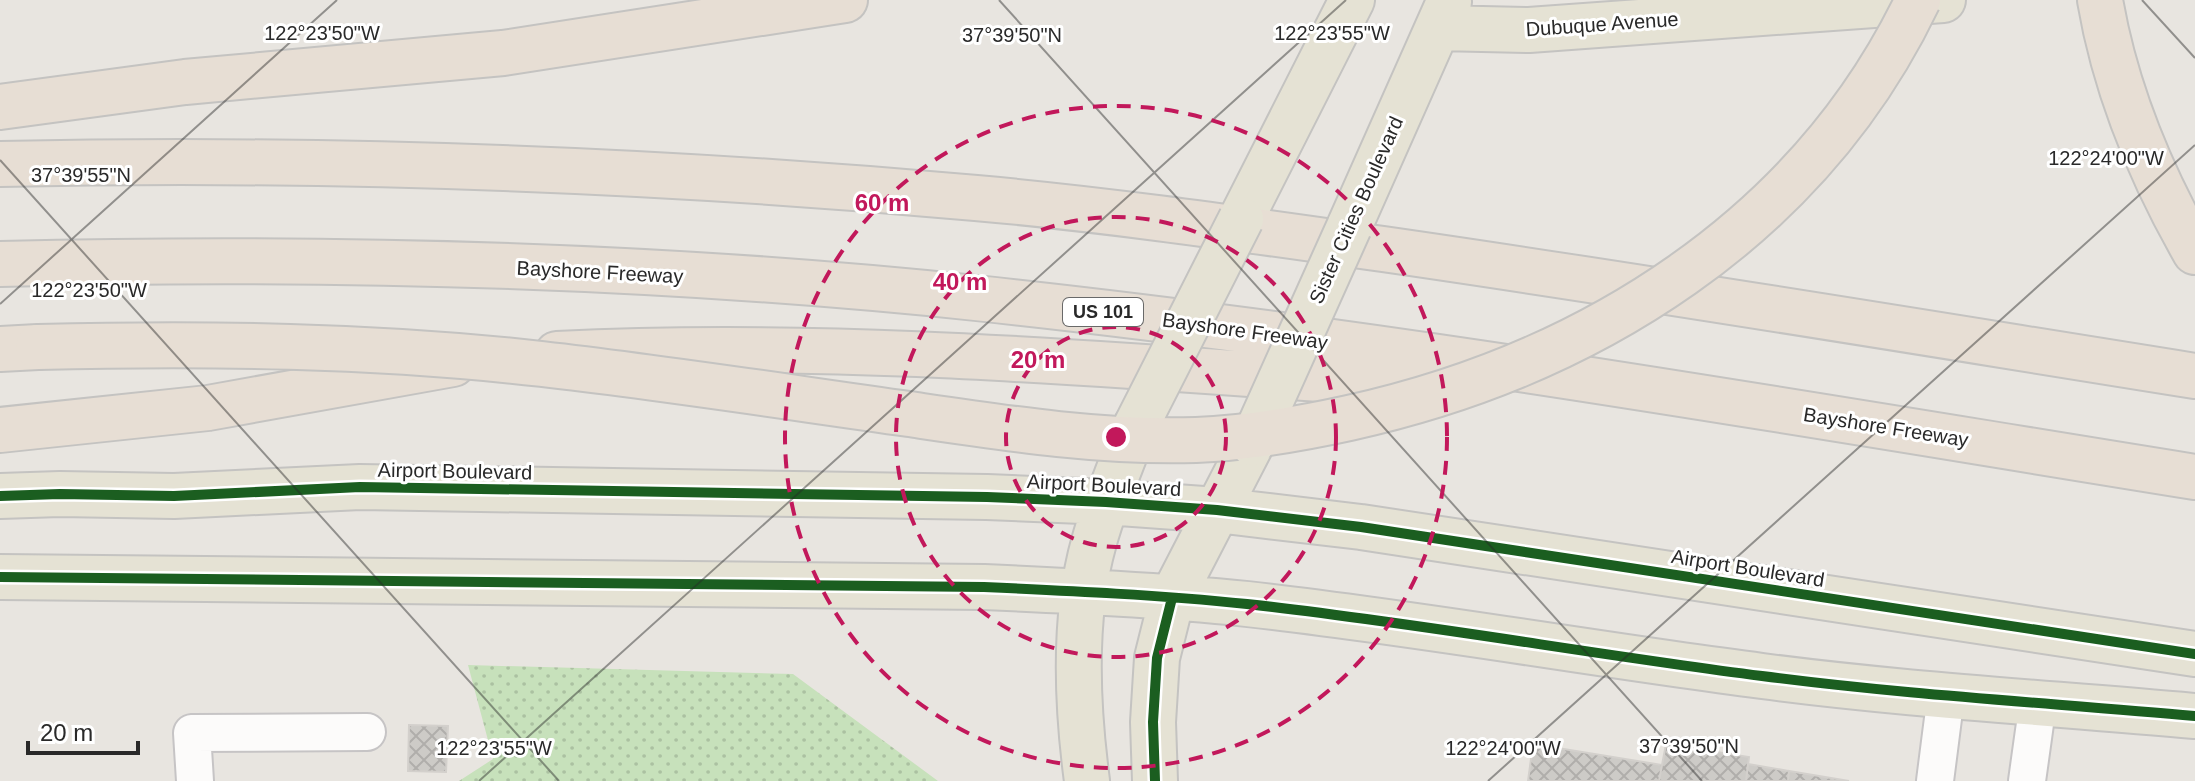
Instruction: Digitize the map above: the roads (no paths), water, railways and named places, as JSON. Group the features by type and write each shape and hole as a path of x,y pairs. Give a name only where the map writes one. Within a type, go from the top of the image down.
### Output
{"highway":[{"path":"0,107 185,82 503,53 845,0"},
{"path":"19,348 237,345 436,354 652,378 1040,432 1126,439 1197,440 1262,434 1326,423 1417,401 1522,365 1582,338 1694,268 1783,190 1823,146 1866,91 1918,0"},
{"path":"2100,0 2117,69 2141,140 2168,205 2195,252"},
{"path":"0,164 199,161 500,167 668,175 979,198 1140,216 1464,261 2195,376"},
{"name":"Bayshore Freeway","path":"0,264 185,260 496,266 662,274 938,295 1286,336 2195,477"},
{"path":"0,430 128,419 208,408 510,356 614,351 921,354 1771,409"}],"main road":[{"path":"1087,781 1081,740 1079,670 1084,591 1093,544 1106,502 1136,426 1352,0"},
{"name":"Dubuque Avenue","path":"1436,9 1529,30 1943,0"},
{"name":"Sister Cities Boulevard","path":"1155,781 1153,722 1156,668 1172,598 1252,443 1398,117 1436,9"},
{"name":"Airport Boulevard","path":"0,496 174,496 360,487 987,497 1106,502 1217,510 1361,527 2195,654"},
{"path":"0,577 984,587 1084,591 1335,615 1870,689 2195,716"}],"lane":[{"path":"1935,781 1946,695"},
{"path":"2027,781 2038,702"},
{"path":"195,781 192,733 367,732"}]}
